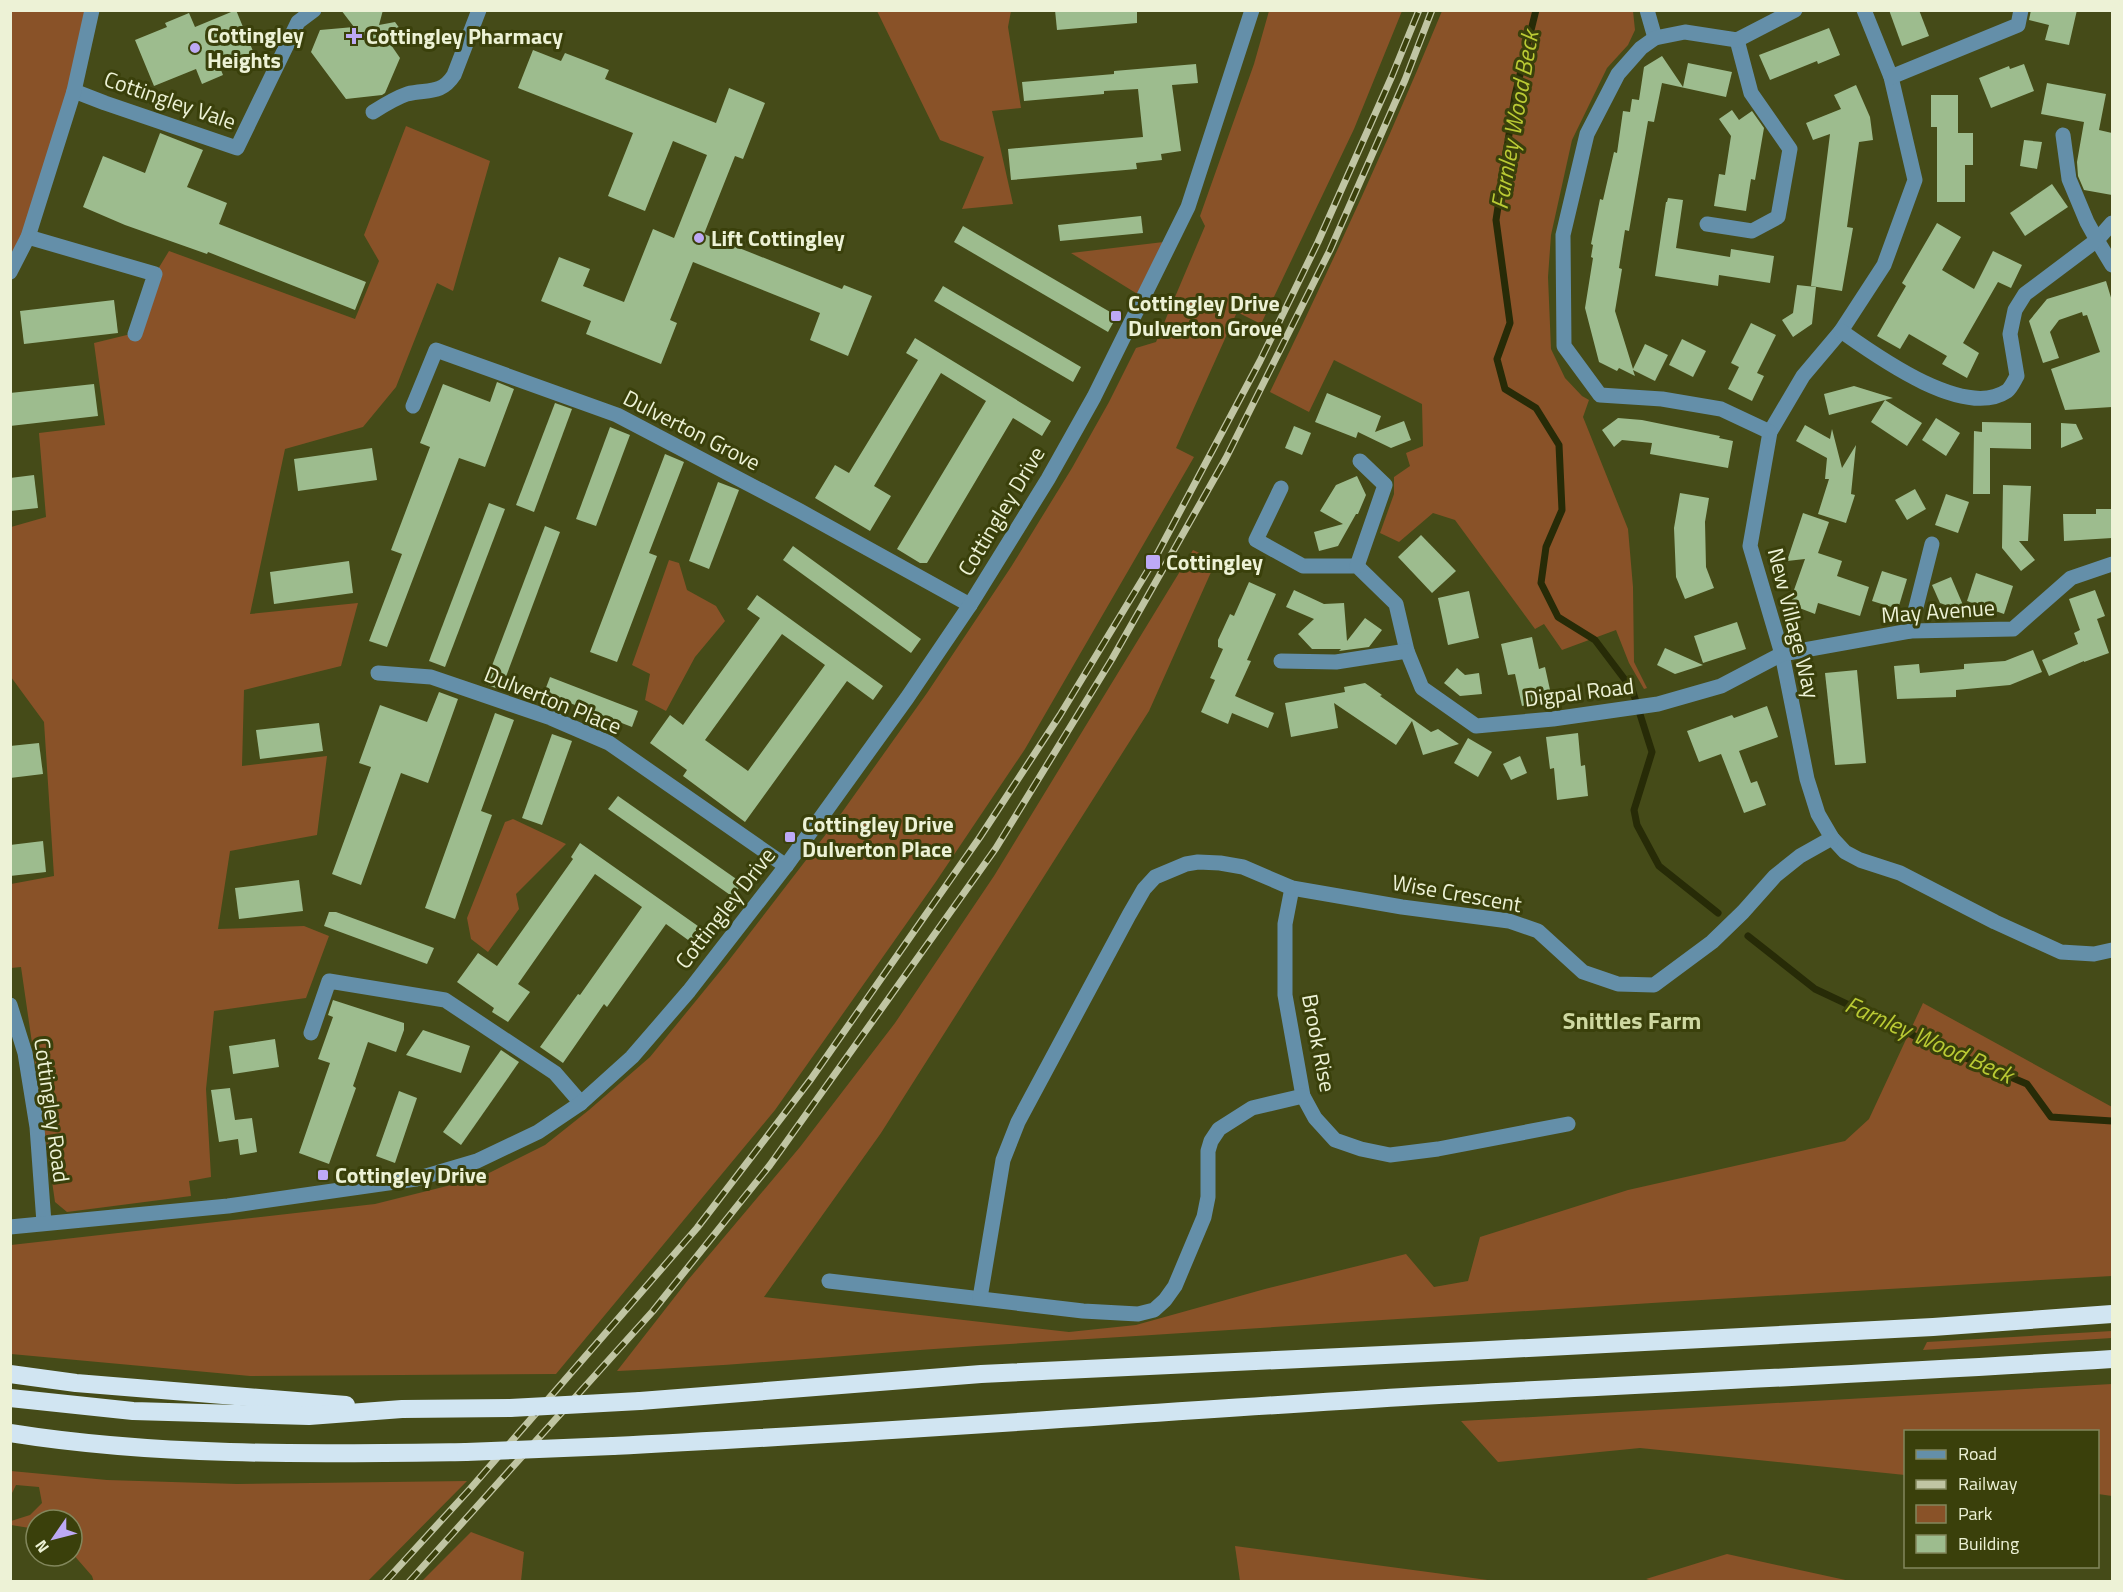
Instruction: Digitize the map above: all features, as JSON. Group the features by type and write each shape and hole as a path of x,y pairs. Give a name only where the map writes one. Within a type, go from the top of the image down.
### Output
{"highway":[{"path":"10,1398 144,1412 309,1416 402,1409 510,1408 640,1401 981,1374 1934,1327 2112,1314"},
{"path":"10,1433 57,1440 158,1449 311,1454 466,1452 801,1437 1408,1397 1914,1372 2112,1359"},
{"path":"10,1374 99,1385 402,1409"},
{"path":"10,1443 57,1440"}],"street":[{"path":"10,272 28,237 74,90 92,10"},
{"name":"Cottingley Vale","path":"74,90 105,103 237,148 298,22 314,10"},
{"path":"374,112 407,94 436,90 448,84 454,75 480,10"},
{"name":"Cottingley Drive","path":"10,1227 228,1206 416,1179 477,1161 538,1132 581,1103 632,1057 689,991 786,866 907,698 970,605 1042,488 1094,397 1188,207 1252,10"},
{"path":"1647,10 1655,38"},
{"path":"1770,432 1721,410 1662,399 1600,395 1564,346 1563,235 1587,134 1618,74 1641,48 1655,38 1685,32 1737,40 1795,10"},
{"name":"New Village Way","path":"1864,10 1891,77 1915,180 1884,265 1841,331 1803,376 1770,432 1750,546 1782,654 1807,779 1818,814 1832,838 1845,852 1860,860 1900,873 1995,922 2061,952 2094,954 2112,950"},
{"path":"1891,77 2018,25 2021,10"},
{"path":"1707,224 1752,231 1778,217 1790,149 1751,93 1737,40"},
{"path":"2063,135 2069,179 2087,222 2112,265"},
{"path":"1841,331 1897,370 1932,387 1970,397 1994,397 2009,390 2018,376 2010,334 2016,310 2025,294 2097,240 2112,223"},
{"path":"28,237 155,274 135,334"},
{"name":"Dulverton Grove","path":"413,406 436,350 468,361 617,415 970,605"},
{"path":"1281,488 1256,540 1303,566 1357,566 1385,485 1360,461"},
{"path":"1910,631 1932,544"},
{"name":"May Avenue","path":"1782,654 1910,631 2013,629 2070,578 2112,564"},
{"name":"Digpal Road","path":"1357,566 1396,604 1407,651 1422,688 1476,726 1658,704 1720,686 1782,654"},
{"path":"1281,661 1336,662 1407,651"},
{"name":"Dulverton Place","path":"378,673 431,677 550,718 609,743 786,866"},
{"name":"Wise Crescent","path":"980,1298 1003,1160 1018,1122 1144,889 1155,877 1174,868 1198,861 1243,867 1292,888 1402,907 1509,921 1538,931 1583,972 1618,984 1654,985 1712,942 1775,876 1800,856 1832,838"},
{"name":"Brook Rise","path":"1292,888 1285,924 1285,995 1303,1096 1315,1118 1335,1140 1361,1149 1390,1155 1438,1149 1568,1124"},
{"path":"311,1033 329,981 445,1000 555,1073 581,1103"},
{"name":"Cottingley Road","path":"10,1005 25,1053 37,1127 44,1223"},
{"path":"830,1281 1113,1314 1138,1314 1154,1310 1175,1287 1204,1217 1208,1197 1208,1151 1219,1129 1252,1108 1303,1096"}],"green space":[{"path":"11,11 92,11 11,272"},
{"path":"877,11 1011,11 1008,27 1021,108 992,111 1013,204 962,209 984,157 940,140"},
{"path":"1269,11 1402,11 1354,129 1261,324 1237,312 1176,448 1194,457 1025,749 935,883 775,1110 556,1374 250,1376 11,1354 11,1245 375,1204 479,1178 545,1145 650,1057 726,964 833,825 927,693 1011,567 1072,468 1136,348 1156,342 1205,226 1200,216 1254,64"},
{"path":"1442,11 1633,11 1635,30 1628,45 1607,68 1572,140 1551,235 1548,277 1551,349 1565,378 1589,400 1583,417 1628,529 1633,587 1634,662 1647,688 1644,689 1629,663 1616,630 1562,650 1544,624 1535,629 1455,520 1433,513 1399,542 1380,533 1394,494 1394,477 1410,466 1406,453 1423,446 1422,404 1334,360 1309,412 1270,392 1359,203"},
{"path":"406,126 490,161 453,291 437,283 396,387 363,427 285,449 250,614 358,603 341,666 244,690 242,766 327,756 317,835 230,851 218,929 304,926 329,936 306,998 214,1011 206,1089 211,1177 189,1181 191,1196 67,1212 55,1202 21,967 11,968 11,884 54,876 44,722 11,677 11,527 46,517 39,433 105,425 94,343 135,333 155,274 169,251 355,319 379,261 364,235"},
{"path":"1172,241 1144,298 1071,253"},
{"path":"1193,550 1216,561 1149,711 881,1133 764,1297 1069,1332 1136,1325 1265,1289 1406,1254 1434,1287 1468,1281 1480,1237 1628,1190 1845,1141 1869,1119 1923,1003 2112,1107 2112,1276 977,1346 617,1371 688,1280 800,1147 895,1023 994,876"},
{"path":"669,560 679,563 687,590 716,606 725,621 695,657 666,711 645,700 650,674 632,665"},
{"path":"513,819 566,844 516,894 519,909 488,952 471,939 467,918 505,822"},
{"path":"2112,1331 2112,1338 1923,1350 1927,1342"},
{"path":"2112,1384 2112,1496 2099,1494 2099,1430 1904,1430 1904,1475 1640,1448 1498,1462 1461,1421"},
{"path":"11,1471 107,1480 237,1484 467,1481 368,1581 94,1582 84,1567 84,1508 37,1508 42,1503 39,1487 16,1485 11,1495"},
{"path":"24,1517 24,1527 11,1525 11,1521"},
{"path":"471,1532 524,1552 521,1581 422,1581"},
{"path":"1235,1546 1495,1581 1240,1581"},
{"path":"1727,1554 1850,1581 1655,1582 1646,1579"}],"building":[{"name":"Cottingley Heights","path":"236,10 255,56 221,70 223,75 202,84 196,69 154,86 135,40 167,27 165,23 189,13 195,27"},
{"path":"341,10 383,10 379,25 395,22 408,40 389,42 400,58 385,93 382,95 346,99 311,52 320,30 354,27"},
{"path":"1055,10 1137,10 1137,23 1057,30"},
{"path":"1889,10 1919,10 1929,36 1902,46"},
{"path":"2031,10 2077,10 2069,45 2045,40 2049,25 2029,20"},
{"path":"1829,28 1840,55 1818,64 1817,61 1770,80 1759,55"},
{"path":"533,50 561,61 565,53 609,70 605,79 716,123 729,88 765,103 743,159 735,156 704,234 842,289 844,285 872,296 848,356 810,340 820,313 693,262 670,320 677,323 661,364 586,334 591,321 541,301 559,257 590,269 583,286 624,302 653,229 674,238 707,155 673,141 645,211 608,196 633,133 518,88"},
{"path":"1662,56 1683,87 1688,63 1732,72 1726,97 1662,83 1654,122 1648,121 1629,231 1625,230 1619,268 1622,269 1615,311 1633,369 1645,344 1668,355 1655,381 1633,370 1635,376 1619,368 1617,371 1599,362 1585,308 1593,258 1591,257 1593,245 1591,244 1600,199 1603,200 1614,152 1617,153 1623,111 1630,112 1632,99 1639,100 1644,67"},
{"path":"1196,64 1198,83 1172,85 1181,151 1161,154 1162,160 1136,163 1137,169 1011,180 1008,149 1143,137 1138,89 1024,101 1022,82"},
{"path":"2024,64 2034,91 1991,108 1979,78 2009,66 2010,69"},
{"path":"2047,83 2106,94 2099,130 2112,133 2112,195 2084,190 2078,176 2077,162 2084,122 2041,114"},
{"path":"1856,85 1870,117 1873,140 1859,142 1847,227 1853,228 1842,291 1811,286 1830,134 1813,140 1806,123 1841,109 1834,95"},
{"path":"1931,95 1958,95 1958,133 1973,133 1973,165 1965,165 1965,202 1937,202 1937,127 1931,127"},
{"path":"1732,110 1739,120 1752,111 1764,128 1755,180 1751,179 1746,211 1714,206 1719,174 1725,175 1731,136 1719,119"},
{"path":"160,133 203,150 187,187 227,203 219,224 366,282 355,310 208,252 207,254 125,225 83,207 103,156 145,173"},
{"path":"2024,140 2042,142 2037,169 2020,166"},
{"path":"2052,184 2068,207 2025,236 2010,213"},
{"path":"1668,198 1683,200 1676,248 1730,257 1731,249 1774,256 1770,283 1719,275 1718,286 1655,276"},
{"path":"1141,216 1143,233 1060,241 1058,225"},
{"path":"1937,223 1961,237 1942,270 1974,289 1993,251 2022,265 2011,288 1998,282 1963,343 1979,353 1967,378 1942,364 1947,356 1909,334 1900,349 1877,336 1906,286 1902,283"},
{"path":"963,226 1117,316 1108,332 954,242"},
{"path":"2106,281 2112,301 2112,407 2065,410 2051,369 2100,352 2087,315 2083,316 2082,312 2059,320 2050,332 2059,358 2043,363 2029,321 2047,299"},
{"path":"1797,285 1816,287 1812,324 1793,337 1782,320 1793,313"},
{"path":"943,286 1081,367 1073,382 934,301"},
{"path":"114,300 118,333 24,344 20,311"},
{"path":"1751,323 1776,335 1757,373 1764,376 1752,401 1728,389 1739,367 1731,363"},
{"path":"915,338 1051,421 1042,436 1013,418 927,563 920,563 897,549 986,401 941,373 874,486 891,496 870,531 815,498 835,465 849,473 918,360 906,353"},
{"path":"1682,339 1706,351 1693,377 1669,365"},
{"path":"497,382 514,389 485,467 459,458 387,647 369,641 402,554 391,550 430,447 420,443 443,384 490,402"},
{"path":"94,384 98,416 10,426 10,393"},
{"path":"1854,386 1893,398 1829,415 1824,394"},
{"path":"1327,393 1381,416 1375,432 1404,421 1411,440 1391,448 1358,432 1356,438 1315,422"},
{"path":"1885,400 1922,423 1907,446 1871,422"},
{"path":"555,403 572,409 534,512 516,505"},
{"path":"1618,418 1642,420 1720,436 1719,438 1733,441 1728,468 1650,454 1652,443 1622,440 1614,447 1602,430"},
{"path":"1936,418 1960,433 1946,456 1922,440"},
{"path":"1982,422 2031,423 2031,449 1990,448 1990,494 1973,494 1974,431 1982,432"},
{"path":"2061,423 2076,424 2083,439 2061,448"},
{"path":"1805,425 1830,439 1832,429 1842,468 1856,445 1851,494 1855,495 1846,523 1818,514 1829,479 1825,479 1827,458 1796,441"},
{"path":"1294,426 1311,433 1302,455 1285,448"},
{"path":"610,427 630,435 596,526 576,519"},
{"path":"372,448 377,480 298,491 294,459"},
{"path":"665,454 684,462 649,553 657,556 617,662 590,652"},
{"path":"34,475 38,508 10,511 10,478"},
{"path":"1357,476 1366,495 1358,514 1338,546 1319,551 1314,532 1343,524 1320,511 1336,485"},
{"path":"718,482 739,490 709,569 689,561"},
{"path":"2003,485 2031,486 2028,541 2019,541 2035,560 2021,571 2002,548"},
{"path":"1915,489 1926,509 1907,520 1895,500"},
{"path":"1680,493 1709,498 1705,522 1706,567 1714,588 1685,599 1676,577 1674,528"},
{"path":"1946,494 1969,502 1958,533 1935,525"},
{"path":"489,503 505,509 445,667 429,661"},
{"path":"2096,509 2112,509 2112,538 2064,541 2063,514 2096,514"},
{"path":"1803,513 1829,522 1818,553 1842,561 1837,576 1869,587 1860,616 1818,603 1815,614 1789,604 1805,559 1787,561"},
{"path":"545,526 560,532 501,690 485,684"},
{"path":"1421,535 1456,571 1432,593 1398,557"},
{"path":"793,546 921,639 911,653 783,560"},
{"path":"349,561 353,593 274,604 270,572"},
{"path":"1882,571 1907,579 1898,609 1872,601"},
{"path":"1976,573 2013,586 2004,614 1967,601"},
{"path":"1951,577 1966,612 1940,603 1932,585"},
{"path":"1249,582 1276,594 1247,660 1251,661 1235,696 1274,713 1268,728 1232,713 1228,724 1201,712 1215,680 1210,678 1223,649 1218,647 1218,640 1230,614 1234,616"},
{"path":"1294,590 1324,604 1344,603 1347,641 1365,618 1382,630 1369,647 1339,651 1341,649 1312,649 1298,634 1314,619 1286,607"},
{"path":"2095,590 2105,616 2097,619 2109,653 2049,676 2042,660 2078,644 2074,633 2080,630 2069,599"},
{"path":"1469,591 1479,638 1448,645 1438,598"},
{"path":"757,595 883,686 873,700 847,681 745,822 683,776 687,770 650,743 670,715 683,725 760,618 747,609","holes":["782,634 825,665 748,771 705,740"]},
{"path":"1737,622 1746,649 1703,663 1694,636"},
{"path":"1532,637 1539,669 1545,667 1552,699 1522,706 1515,674 1508,675 1501,644"},
{"path":"1665,648 1703,665 1675,674 1657,665"},
{"path":"2033,650 2042,672 2010,685 1956,690 1956,697 1897,699 1894,666 1919,664 1920,673 1964,669 1964,664 2005,661"},
{"path":"1457,668 1465,675 1479,673 1482,694 1460,696 1444,683"},
{"path":"1857,670 1866,763 1835,765 1825,673"},
{"path":"550,677 638,711 632,727 544,693"},
{"path":"1365,683 1431,732 1438,729 1459,744 1423,755 1412,721 1396,745 1334,703 1338,728 1291,737 1285,703 1345,692 1344,687"},
{"path":"439,692 458,699 428,783 401,773 361,885 332,874 371,767 359,763 380,705 427,722"},
{"path":"1767,706 1778,737 1739,751 1751,783 1757,781 1766,805 1744,813 1721,754 1699,762 1687,731 1732,715 1734,718"},
{"path":"495,713 514,720 481,811 492,815 455,919 425,908"},
{"path":"319,723 323,751 260,759 256,730"},
{"path":"1578,733 1581,766 1585,765 1588,796 1557,800 1554,768 1550,769 1546,737"},
{"path":"552,734 572,741 542,825 522,818"},
{"path":"1468,738 1492,752 1478,777 1454,763"},
{"path":"39,743 43,774 10,778 10,746"},
{"path":"1520,756 1527,773 1511,780 1503,764"},
{"path":"618,796 742,883 733,897 608,809"},
{"path":"43,841 46,872 10,876 10,845"},
{"path":"580,843 705,931 695,945 666,924 607,1007 604,1004 563,1063 540,1047 642,907 595,874 518,984 530,992 508,1022 492,1012 494,1008 457,982 478,953 497,966 573,859 571,857"},
{"path":"299,880 303,911 239,919 235,888"},
{"path":"329,912 336,912 434,948 427,964 324,926"},
{"path":"333,1000 404,1023 404,1030 396,1052 368,1042 353,1086 356,1088 329,1164 299,1153 330,1063 318,1059 333,1017 328,1015"},
{"path":"423,1030 470,1046 461,1073 406,1055"},
{"path":"275,1039 279,1067 233,1074 229,1046"},
{"path":"501,1050 519,1062 461,1145 443,1132"},
{"path":"230,1088 235,1120 252,1118 257,1152 240,1155 238,1139 219,1142 211,1090"},
{"path":"399,1091 417,1098 395,1163 376,1156"}],"waterway":[{"name":"Farnley Wood Beck","path":"1536,10 1515,95 1496,220 1510,323 1497,359 1505,389 1536,408 1559,445 1562,510 1546,547 1541,583 1558,617 1595,640 1632,689 1652,752 1634,810 1637,825 1659,866 1718,913"},
{"name":"Farnley Wood Beck","path":"1748,936 1815,989 1921,1039 2027,1084 2051,1117 2112,1121"}],"railway":[{"path":"385,1582 470,1489 697,1228 811,1079 980,837 1060,715 1153,562 1260,361 1318,242 1419,10"},
{"path":"409,1582 653,1311 770,1165 996,848 1112,659 1226,458 1330,250 1405,80 1432,10"}],"place":[{"name":"Cottingley Pharmacy","path":"354,36"},
{"name":"Cottingley Heights","path":"195,48"},
{"name":"Lift Cottingley","path":"699,238"},
{"name":"Cottingley Drive Dulverton Grove","path":"1116,316"},
{"name":"Cottingley","path":"1153,562"},
{"name":"Cottingley Drive Dulverton Place","path":"790,837"},
{"name":"Cottingley Drive","path":"323,1175"}],"district":[{"name":"Snittles Farm","path":"1632,1021"}]}
